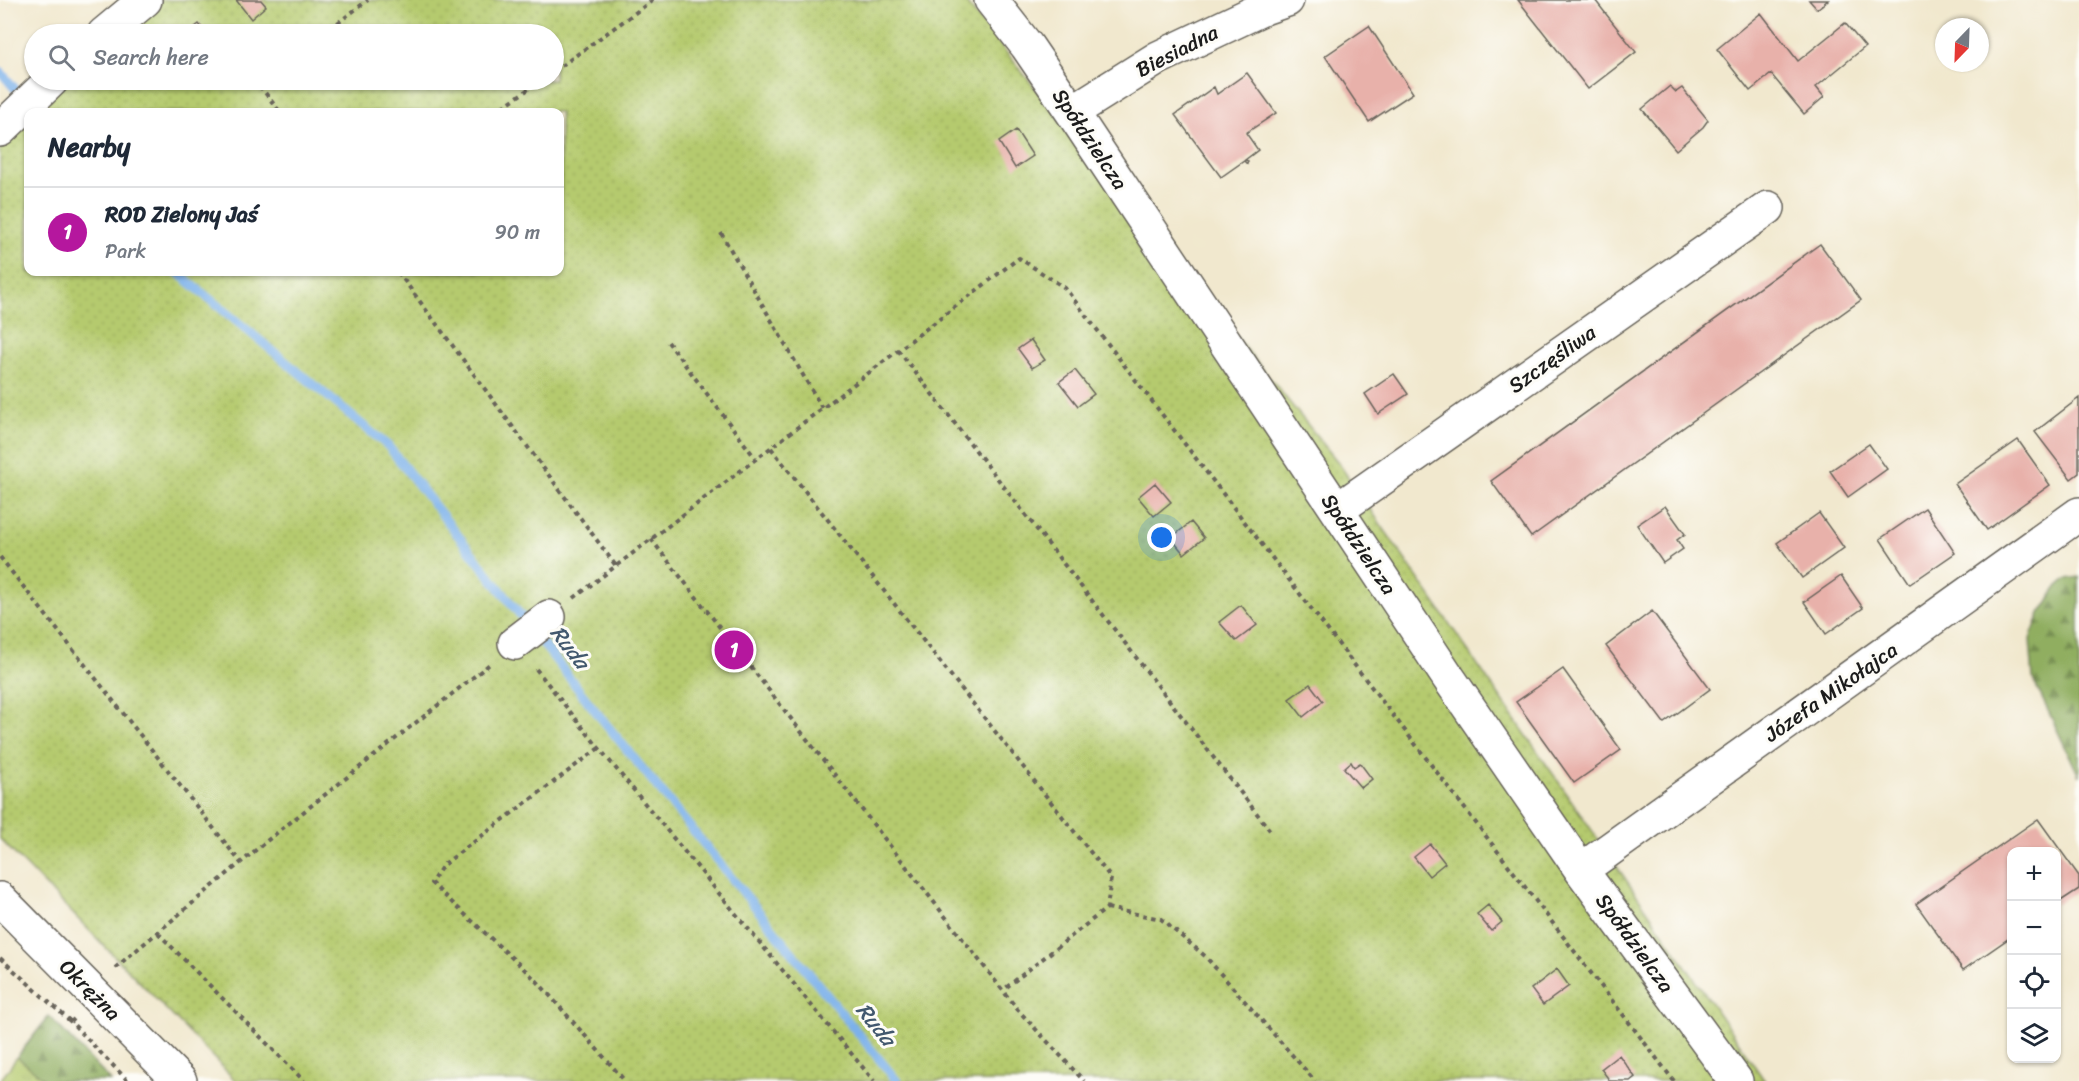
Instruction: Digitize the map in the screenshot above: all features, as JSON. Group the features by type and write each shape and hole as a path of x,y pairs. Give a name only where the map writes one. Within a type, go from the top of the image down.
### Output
{"street":[{"path":"116,24 145,0"},
{"name":"Spółdzielcza","path":"991,0 1027,46 1072,112 1454,687 1581,870 1736,1081"},
{"name":"Biesiadna","path":"1072,112 1158,58 1269,3"},
{"path":"0,130 42,90"},
{"name":"Szczęśliwa","path":"1336,510 1768,208"},
{"name":"Józefa Mikołajca","path":"1581,870 2079,514"},
{"path":"515,643 549,617"},
{"name":"Okrężna","path":"0,899 180,1081"}],"path":[{"path":"337,24 368,0"},
{"path":"564,64 653,0"},
{"path":"263,90 277,108"},
{"path":"501,108 527,90"},
{"path":"721,233 822,408"},
{"path":"549,617 1019,258 1065,288 1674,1081"},
{"path":"401,276 616,566"},
{"path":"668,342 756,459"},
{"path":"898,350 1272,834"},
{"path":"771,448 1111,878 1107,908 1003,990"},
{"path":"651,539 1018,1010 1084,1081"},
{"path":"0,557 241,863"},
{"path":"90,990 241,863 515,643 874,1081"},
{"path":"599,748 443,865 431,883 537,981 625,1081"},
{"path":"1107,908 1161,919 1170,926 1205,956 1315,1081"},
{"path":"158,933 304,1081"},
{"path":"0,958 71,1022"}],"green space":[{"path":"145,0 964,0 1337,461 1765,1081 236,1081 0,839 0,130 42,90 564,90 564,24 116,24"},
{"path":"2079,577 2079,776 2033,679 2030,639 2041,611 2055,589 2066,579"},
{"path":"49,1016 111,1081 46,1081 17,1057"},
{"path":"17,1057 46,1081 0,1081"}],"building":[{"path":"236,0 261,0 266,6 251,19"},
{"path":"1518,0 1595,0 1636,52 1588,89"},
{"path":"1809,0 1828,0 1817,9"},
{"path":"1761,13 1798,61 1845,23 1865,47 1816,87 1824,97 1804,114 1771,74 1750,91 1717,49"},
{"path":"1369,26 1413,93 1369,122 1325,56"},
{"path":"1247,73 1276,113 1246,133 1258,150 1245,160 1248,161 1247,164 1244,161 1221,177 1175,115 1214,87 1217,94"},
{"path":"1670,86 1676,92 1682,88 1708,120 1676,150 1642,109"},
{"path":"1016,130 1033,156 1015,168 999,142"},
{"path":"1820,244 1861,300 1531,537 1491,481"},
{"path":"1031,340 1045,360 1032,368 1018,349"},
{"path":"1075,370 1094,394 1078,406 1059,382"},
{"path":"1394,374 1408,394 1378,414 1365,394"},
{"path":"2079,398 2079,473 2071,479 2035,432"},
{"path":"2018,440 2050,485 1987,530 1955,484"},
{"path":"1869,444 1887,469 1848,497 1830,471"},
{"path":"1155,483 1171,502 1154,516 1138,497"},
{"path":"1665,506 1685,534 1677,540 1683,549 1663,563 1637,525"},
{"path":"1925,508 1955,553 1910,584 1880,539"},
{"path":"1819,513 1844,548 1802,578 1777,543"},
{"path":"1191,522 1204,538 1184,554 1171,538"},
{"path":"1841,576 1863,608 1826,634 1804,602"},
{"path":"1241,605 1257,625 1236,641 1219,622"},
{"path":"1652,611 1710,689 1664,723 1606,646"},
{"path":"1563,669 1621,750 1574,783 1516,702"},
{"path":"1310,684 1323,701 1303,717 1289,699"},
{"path":"1351,762 1354,767 1360,763 1372,779 1361,788 1344,768"},
{"path":"2038,819 2058,847 2007,847 2007,939 1963,970 1916,904"},
{"path":"1430,844 1445,863 1429,876 1414,857"},
{"path":"2061,851 2079,876 2079,889 2061,901"},
{"path":"1488,905 1502,922 1491,931 1477,914"},
{"path":"1557,969 1569,986 1543,1005 1531,989"},
{"path":"1619,1055 1635,1077 1630,1081 1610,1081 1601,1069"}],"waterway":[{"name":"Ruda","path":"0,71 17,91"},
{"name":"Ruda","path":"182,276 388,446 597,713 897,1081"}],"place":[{"name":"ROD Zielony Jaś","path":"734,650"}]}
